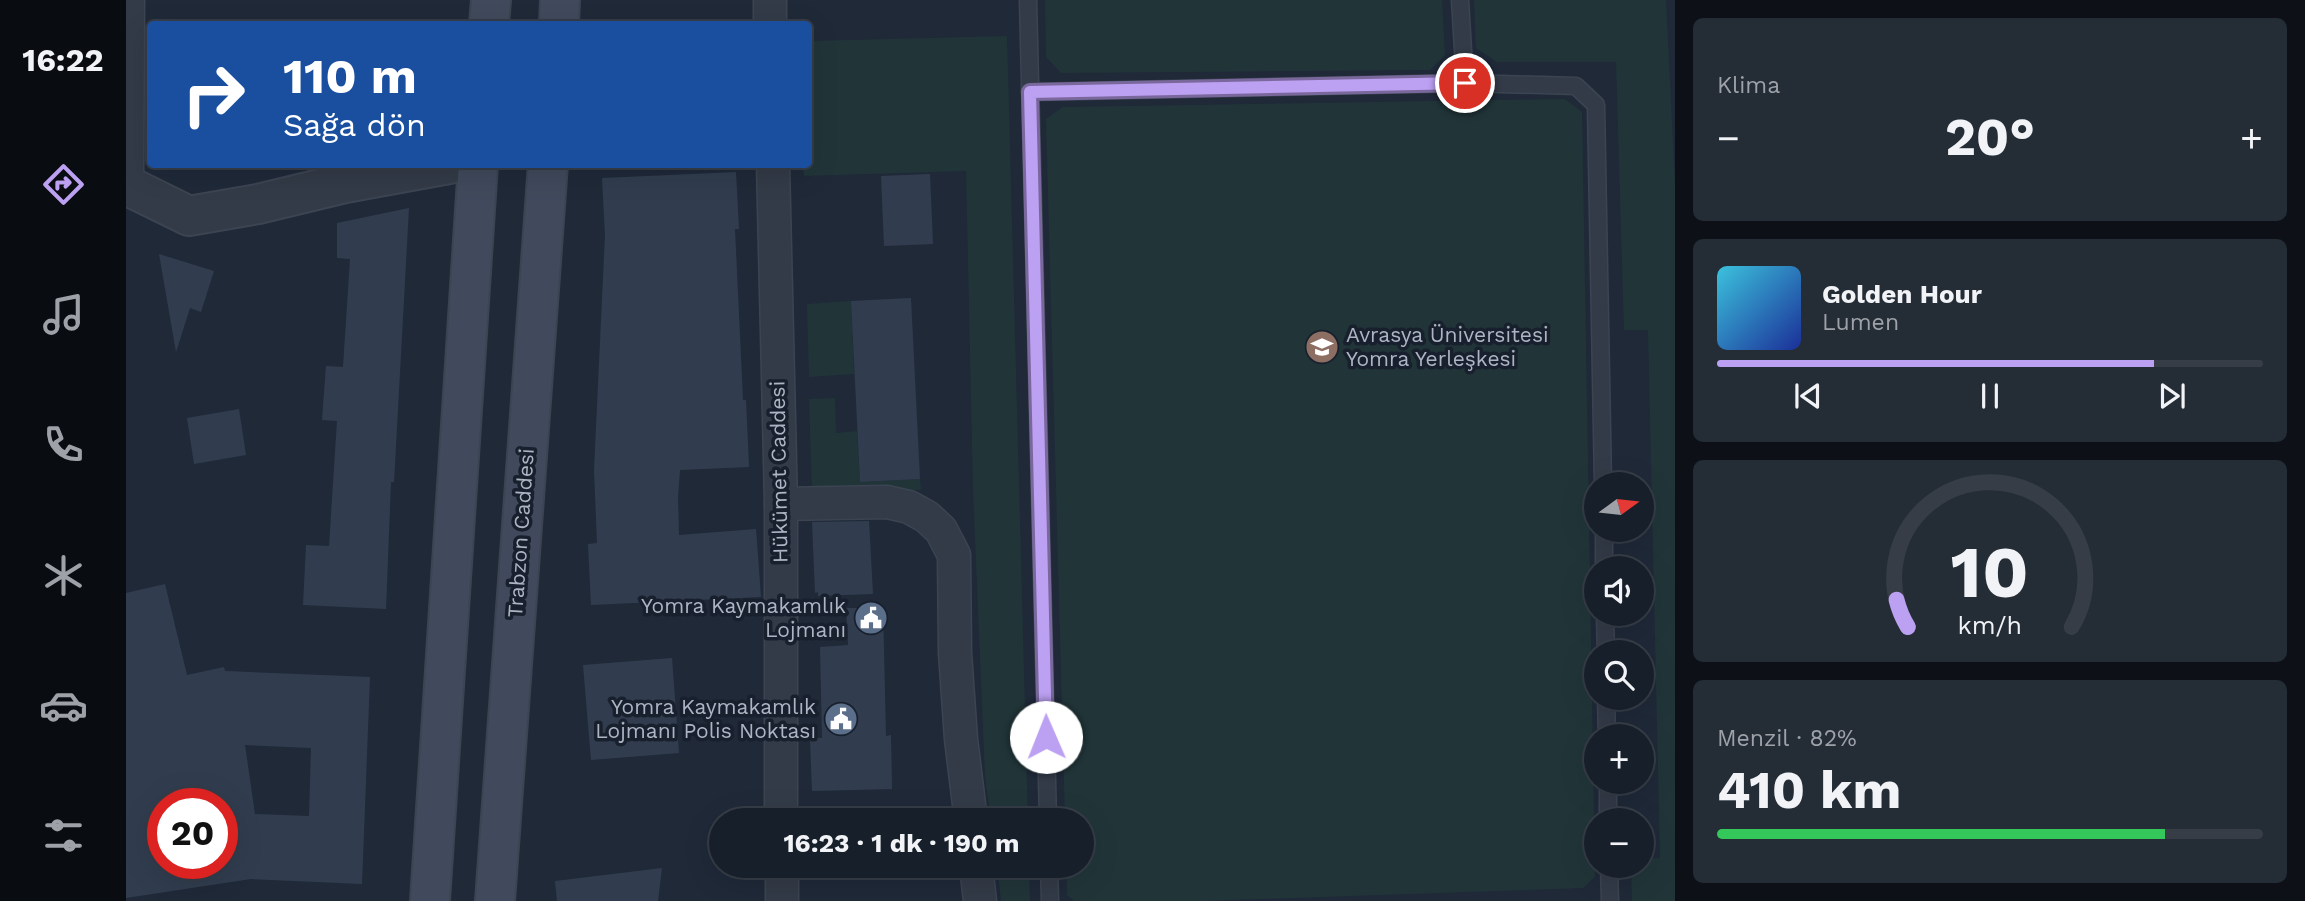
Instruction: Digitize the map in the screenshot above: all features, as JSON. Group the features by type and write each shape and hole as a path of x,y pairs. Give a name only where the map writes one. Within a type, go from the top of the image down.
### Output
{"main road":[{"path":"489,21 491,0"},
{"path":"559,21 561,0"},
{"path":"429,901 478,168"},
{"name":"Trabzon Caddesi","path":"495,901 548,168"}],"street":[{"path":"128,0 127,185 189,216 427,168"},
{"path":"770,0 770,21"},
{"name":"Hükümet Caddesi","path":"773,168 781,504 781,808"},
{"path":"781,504 887,502 909,507 927,517 941,530 954,555 955,653 969,808"},
{"path":"782,878 782,901"},
{"path":"977,878 980,901"}],"lane":[{"path":"1028,0 1048,808"},
{"path":"1460,0 1465,83"},
{"path":"1030,92 1465,83 1576,86 1597,105 1603,472"},
{"path":"1049,878 1050,901"},
{"path":"1609,878 1610,901"}],"green space":[{"path":"1045,0 1442,0 1445,55 1430,70 1061,73 1046,57"},
{"path":"1474,0 1666,0 1675,183 1675,901 1632,901 1631,878 1654,878 1654,858 1660,858 1653,542 1654,472 1651,472 1648,330 1624,330 1616,62 1497,62 1476,48"},
{"path":"1007,36 1028,808 989,808 985,776 973,490 966,171 804,176 803,168 812,168 812,41"},
{"name":"Avrasya Üniversitesi Yomra Yerleşkesi","path":"1565,99 1582,112 1588,472 1584,472 1584,542 1589,542 1590,556 1584,556 1584,626 1591,626 1591,640 1584,640 1584,710 1592,710 1592,724 1584,724 1584,794 1594,794 1594,808 1584,808 1584,878 1594,878 1583,888 1201,901 1074,901 1067,895 1067,878 1094,878 1094,808 1065,808 1046,119 1063,107"},
{"path":"851,301 854,374 809,377 807,304"},
{"path":"835,398 836,433 857,431 860,482 920,479 921,490 812,492 809,399"},
{"path":"998,878 1029,878 1030,901 1001,901"}],"building":[{"path":"736,172 739,229 735,229 749,467 680,470 679,535 756,529 761,597 591,605 588,544 597,543 594,470 605,235 602,178"},
{"path":"930,174 933,244 884,246 881,176"},
{"path":"409,208 394,482 391,482 386,609 303,605 306,545 329,546 337,421 322,420 326,366 343,367 350,259 337,258 337,223"},
{"path":"159,254 214,271 201,312 190,308 176,352"},
{"path":"911,298 920,479 860,482 851,301"},
{"path":"239,409 246,455 194,464 187,418"},
{"path":"869,521 873,594 818,596 818,592 815,593 812,522"},
{"path":"165,584 187,675 224,667 225,671 370,677 362,884 251,879 126,898 126,593","holes":["245,745 311,748 309,816 255,814"]},
{"path":"846,608 883,608 886,736 891,735 892,789 812,791 810,738 822,738 820,647 848,645"},
{"path":"672,658 679,753 591,760 583,665"},
{"path":"662,868 658,901 557,901 555,881"}],"place":[{"name":"Avrasya Üniversitesi Yomra Yerleşkesi","path":"1322,347"},
{"name":"Yomra Kaymakamlık Lojmanı","path":"871,618"},
{"name":"Yomra Kaymakamlık Lojmanı Polis Noktası","path":"841,719"}],"route":[{"path":"1046,737 1030,92 1465,83"}]}
